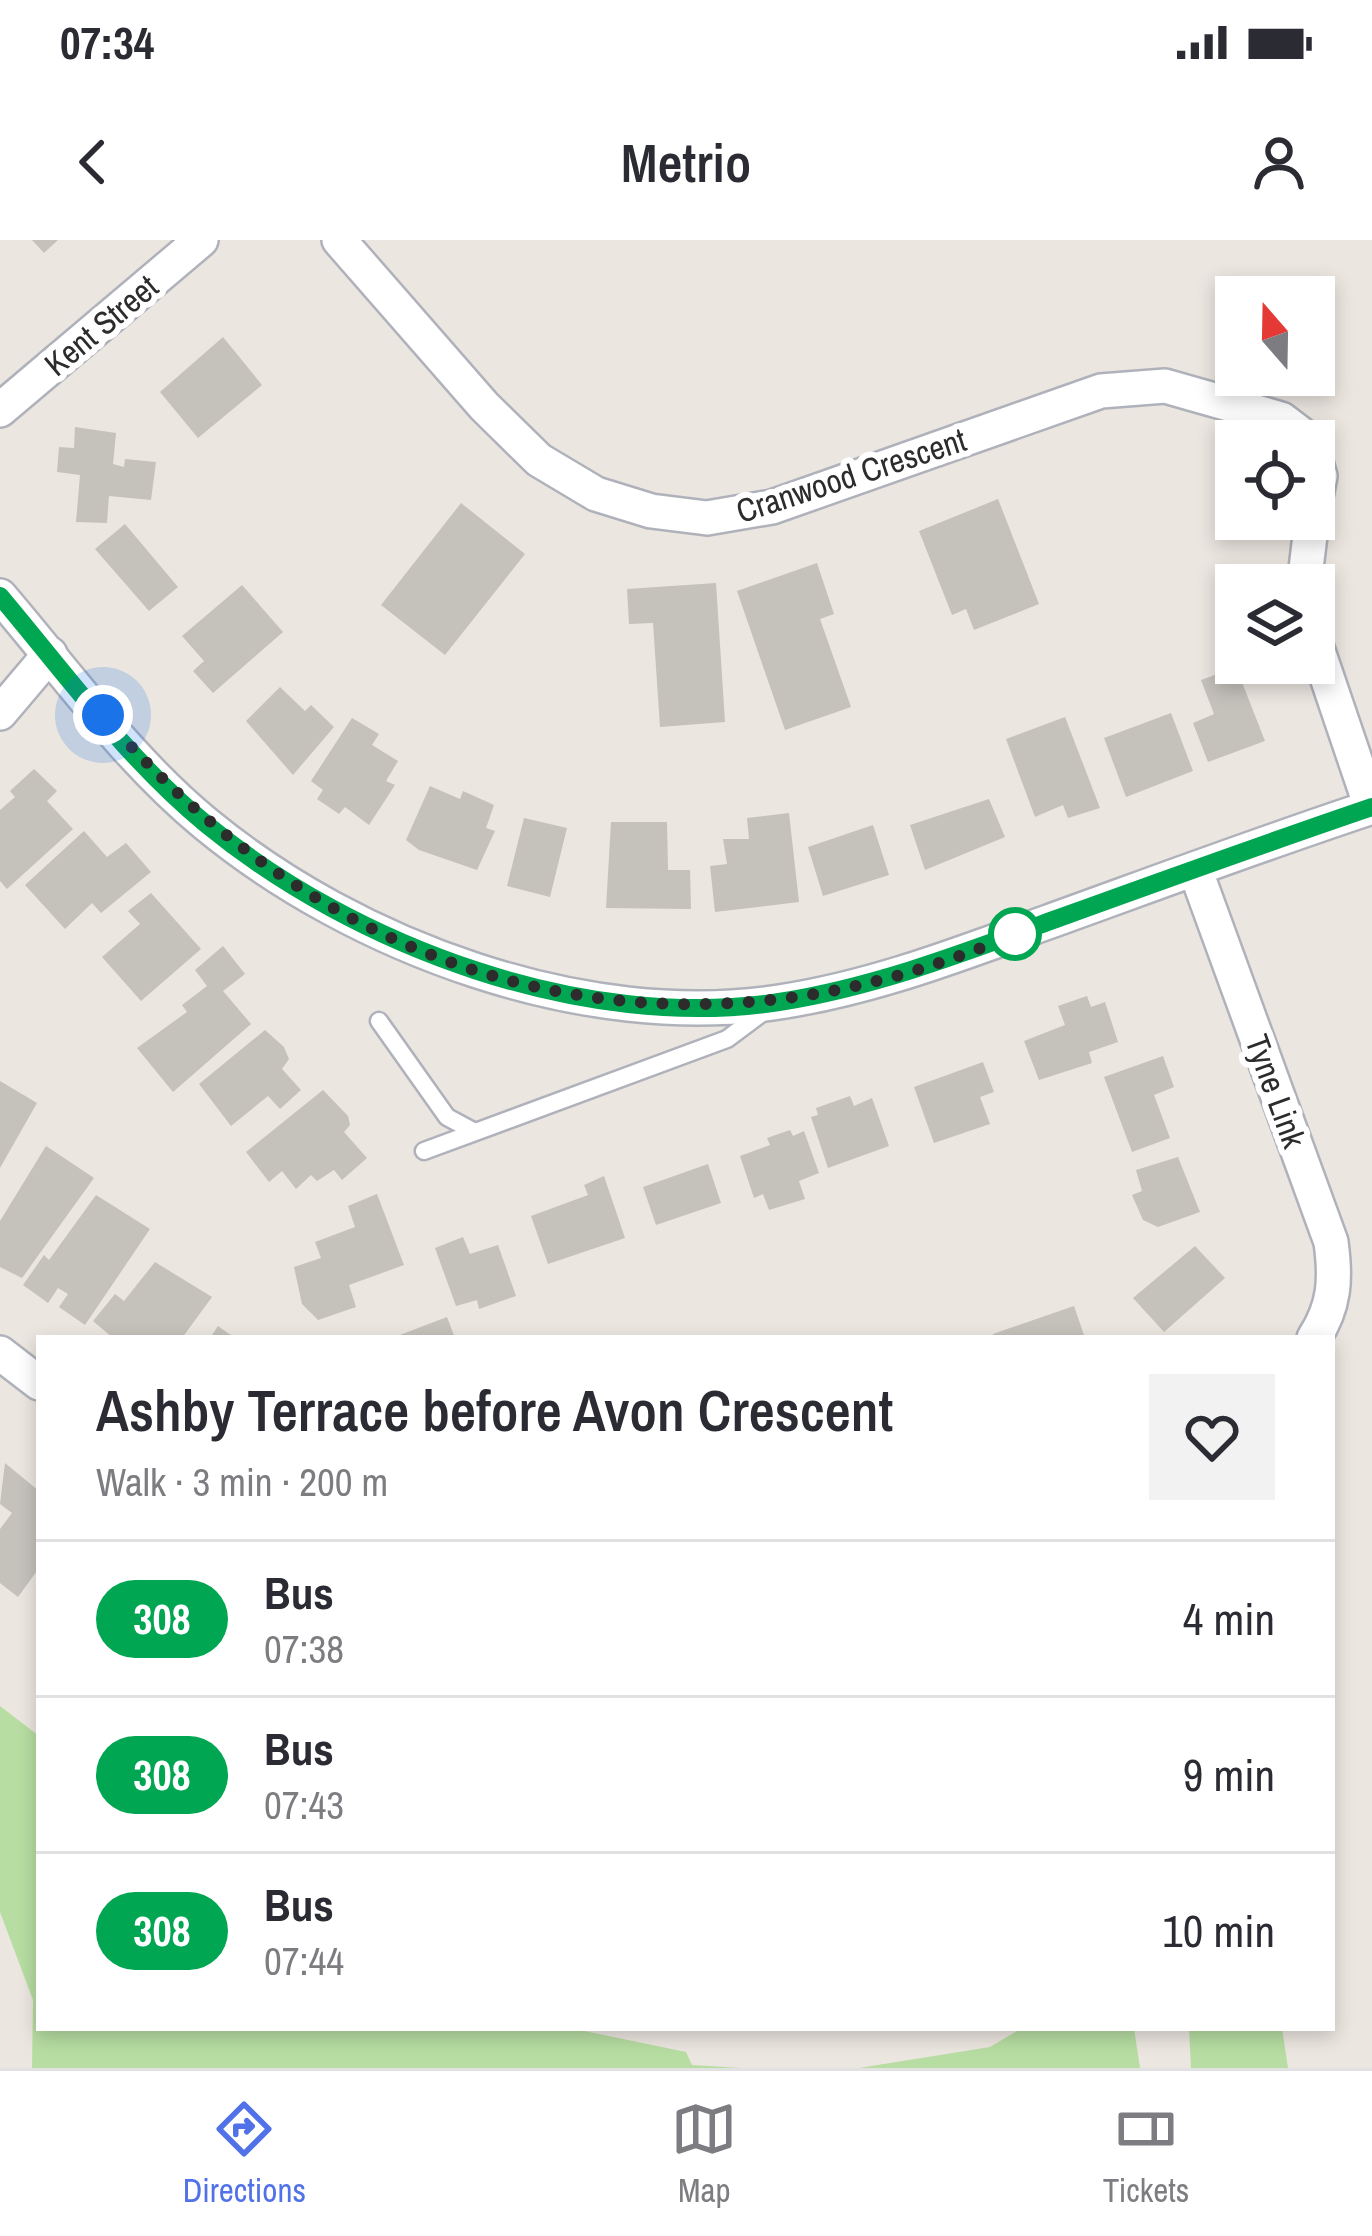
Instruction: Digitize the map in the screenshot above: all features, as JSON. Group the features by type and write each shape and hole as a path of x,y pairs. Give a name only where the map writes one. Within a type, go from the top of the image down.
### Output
{"street":[{"name":"Kent Street","path":"0,410 201,240"},
{"name":"Cranwood Crescent","path":"339,240 484,406 539,460 596,494 652,511 707,518 772,507 1101,392 1165,386 1282,420"},
{"path":"0,596 156,776 207,824 313,900 435,958 584,997 679,1005 775,1003 927,966 1372,807 1330,684"},
{"path":"0,713 50,654"},
{"name":"Tyne Link","path":"1196,869 1331,1242 1336,1279 1321,1327"},
{"path":"0,1353 36,1381"}],"lane":[{"path":"424,1151 727,1039 775,1003"},
{"path":"380,1021 447,1118 473,1131"}],"green space":[{"path":"0,1706 36,1734 36,2031 584,2031 686,2052 692,2065 741,2068 32,2068 33,2000 0,1912"},
{"path":"1017,2031 1134,2031 1140,2068 859,2068 990,2047"},
{"path":"1189,2031 1282,2031 1288,2068 1191,2068"}],"building":[{"path":"32,240 58,240 44,253"},
{"path":"223,337 262,385 198,438 160,392"},
{"path":"75,427 116,433 113,464 124,467 125,459 156,462 151,500 109,496 107,523 76,522 80,475 57,472 59,447 74,448"},
{"path":"998,499 1039,604 974,630 966,609 952,615 919,531"},
{"path":"461,503 525,554 445,655 381,605"},
{"path":"125,524 178,587 149,611 95,549"},
{"path":"817,563 834,614 820,619 851,707 785,730 737,591"},
{"path":"716,583 725,722 660,727 653,623 629,624 627,589"},
{"path":"242,585 283,632 213,693 193,671 204,661 182,636"},
{"path":"1215,675 1215,684 1243,684 1265,741 1208,762 1193,723 1214,714 1201,680"},
{"path":"280,687 305,711 311,705 334,727 293,775 246,721"},
{"path":"1171,713 1193,771 1126,797 1104,738"},
{"path":"1065,717 1100,808 1068,818 1063,805 1035,817 1006,739"},
{"path":"352,718 379,734 372,745 398,761 386,781 395,785 369,825 345,807 339,814 317,799 323,790 311,781"},
{"path":"34,769 57,791 47,801 73,829 7,889 0,881 0,810 15,797 10,791"},
{"path":"430,786 460,799 463,791 494,805 486,828 495,831 477,870 419,850 406,840"},
{"path":"989,799 1005,837 925,870 910,825"},
{"path":"789,813 799,902 715,912 710,866 727,864 723,839 749,839 747,818"},
{"path":"524,818 567,828 550,897 507,886"},
{"path":"611,822 667,822 668,870 690,870 691,909 606,908"},
{"path":"873,825 889,875 823,896 808,847"},
{"path":"84,831 107,857 126,843 151,872 101,913 92,903 65,929 25,885"},
{"path":"151,893 201,949 141,1001 102,957 140,924 128,911"},
{"path":"223,946 245,974 223,991 251,1024 173,1092 137,1048 187,1012 182,1005 207,986 195,970"},
{"path":"1087,996 1091,1007 1105,1002 1118,1042 1089,1052 1092,1063 1039,1080 1024,1041 1065,1025 1058,1006"},
{"path":"265,1030 284,1047 289,1059 282,1069 301,1090 280,1109 268,1096 231,1126 199,1084"},
{"path":"1163,1056 1174,1087 1154,1095 1170,1138 1132,1152 1104,1077"},
{"path":"983,1062 994,1092 980,1097 990,1124 934,1143 914,1087"},
{"path":"0,1081 37,1103 0,1168"},
{"path":"323,1090 348,1116 350,1125 344,1132 367,1158 342,1180 334,1170 317,1181 311,1175 296,1189 282,1171 269,1182 246,1152"},
{"path":"850,1096 854,1106 872,1098 889,1146 828,1168 811,1117 818,1115 816,1108"},
{"path":"790,1130 793,1136 804,1131 819,1173 799,1181 805,1199 769,1210 763,1194 754,1198 740,1156 770,1145 767,1138"},
{"path":"46,1146 94,1178 22,1278 0,1267 0,1221"},
{"path":"1178,1157 1200,1212 1158,1227 1143,1220 1132,1195 1142,1191 1136,1170"},
{"path":"708,1164 721,1203 656,1225 643,1187"},
{"path":"604,1176 625,1238 548,1264 531,1216 588,1195 584,1185"},
{"path":"377,1194 404,1265 349,1285 356,1307 318,1320 302,1304 294,1267 321,1258 315,1242 355,1227 348,1206"},
{"path":"96,1195 150,1229 85,1325 59,1307 68,1294 58,1288 48,1303 23,1285 44,1255 49,1260"},
{"path":"463,1237 470,1254 498,1245 516,1296 479,1309 477,1300 456,1306 435,1248"},
{"path":"1195,1246 1225,1278 1164,1332 1133,1298"},
{"path":"155,1262 212,1297 184,1335 109,1335 93,1321 115,1294 124,1301"},
{"path":"1074,1306 1084,1335 994,1335"},
{"path":"447,1317 454,1335 400,1335"},
{"path":"5,1463 36,1489 36,1572 18,1597 0,1583 0,1529 12,1513 0,1504"}],"bus line":[{"name":"308","path":"0,596 156,776 207,824 313,900 435,958 584,997 679,1005 775,1003 831,992 927,966 1372,807"}],"route":[{"path":"103,715 156,776 207,824 313,900 435,958 584,997 679,1005 775,1003 927,966 1015,934"}]}
